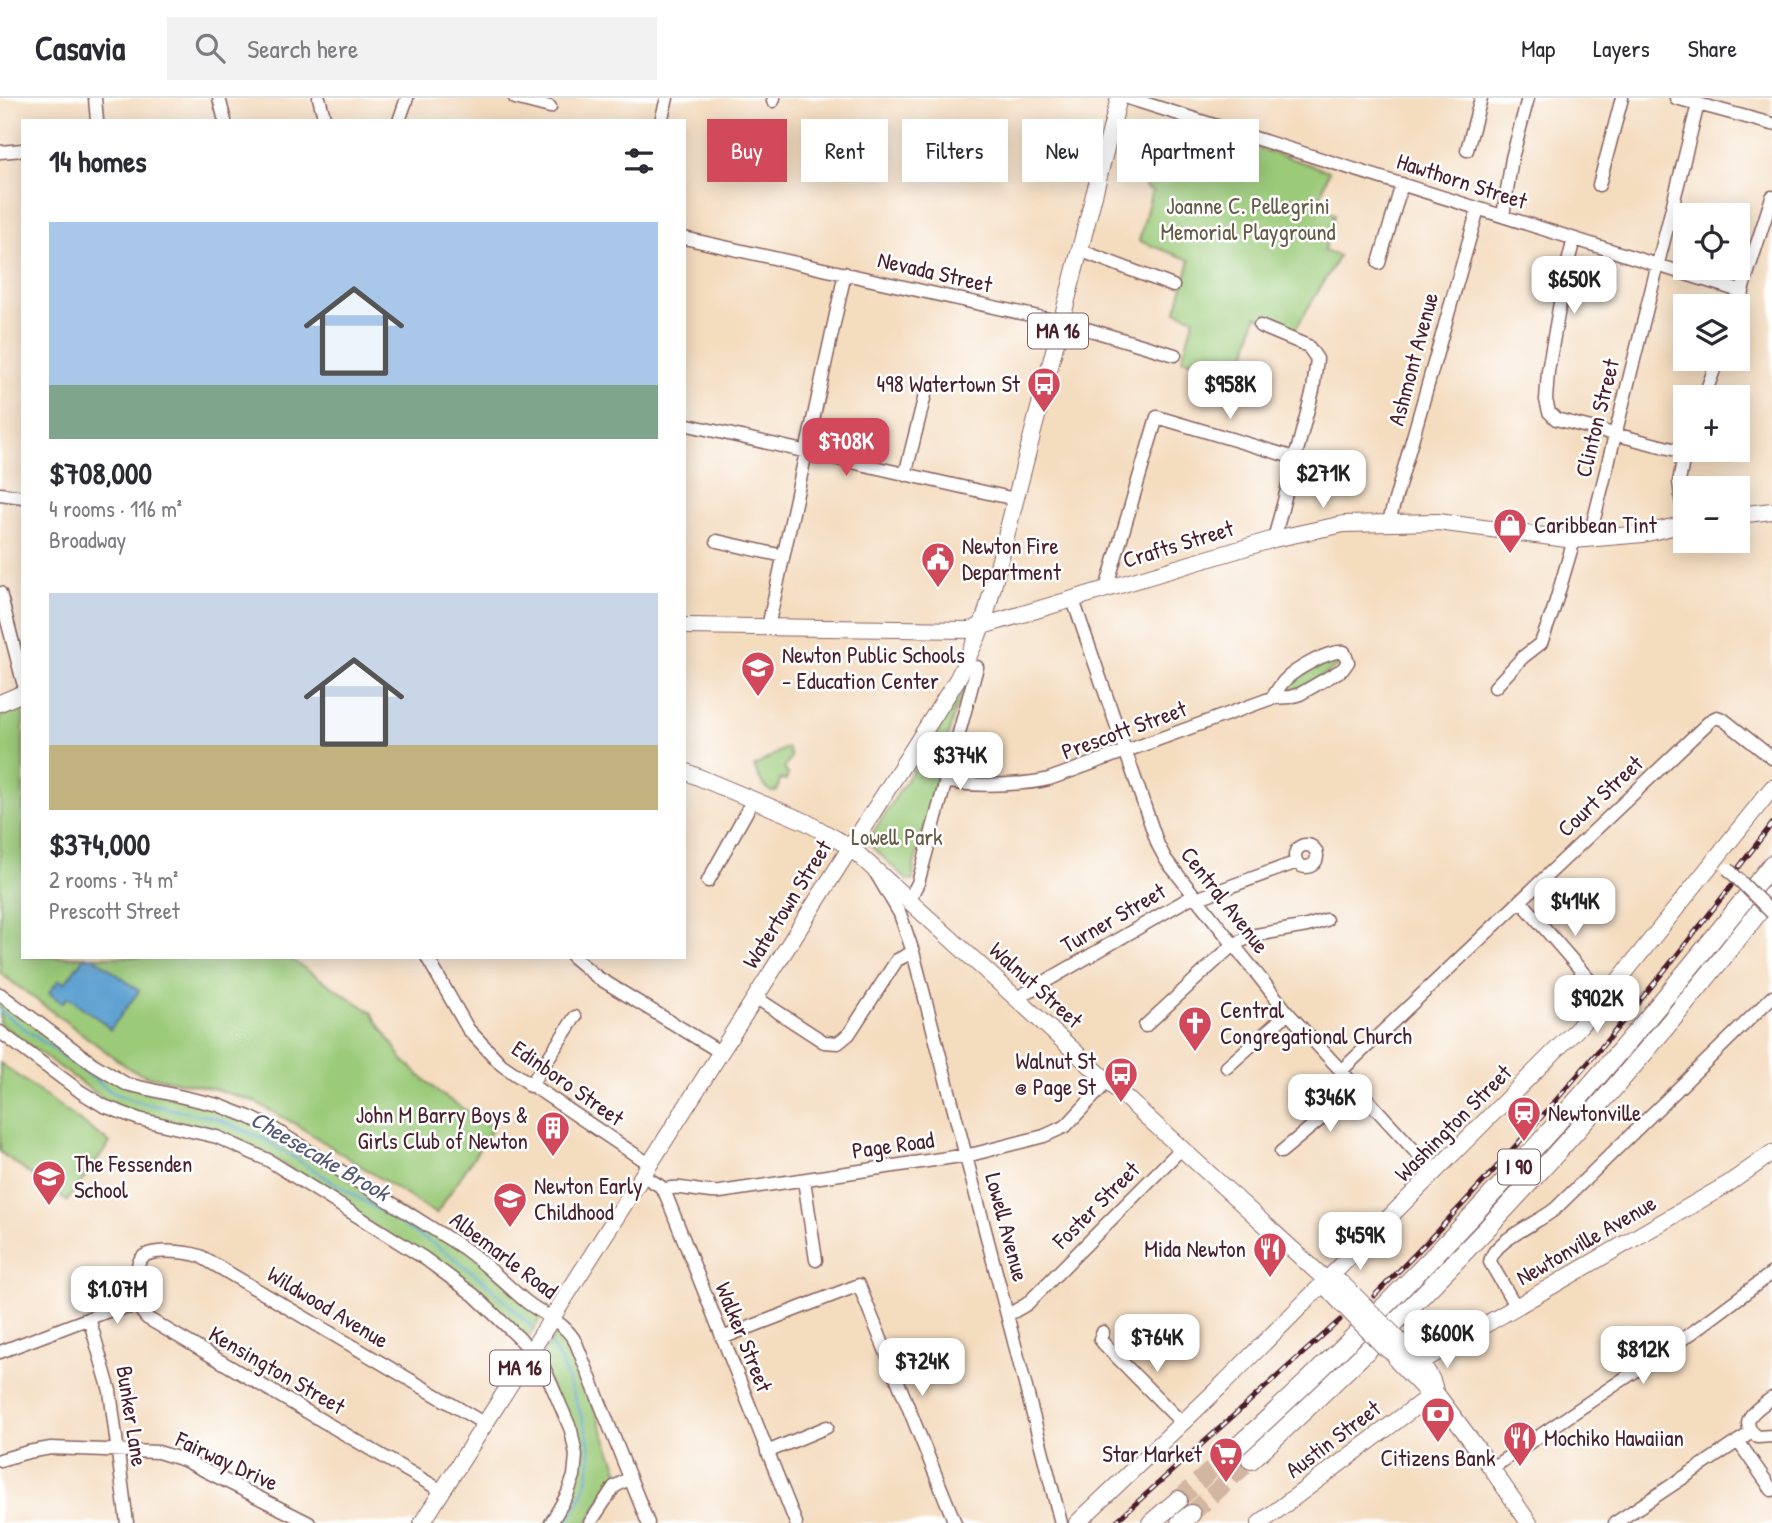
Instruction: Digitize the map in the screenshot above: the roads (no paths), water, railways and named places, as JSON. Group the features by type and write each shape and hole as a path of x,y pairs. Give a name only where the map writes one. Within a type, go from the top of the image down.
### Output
{"highway":[{"name":"I 90","path":"1238,1446 1399,1292 1519,1167 1640,1030 1772,864"},
{"name":"I 90","path":"1251,1460 1364,1354 1522,1192 1637,1062 1772,895"},
{"path":"1151,1523 1178,1500"}],"main road":[{"name":"Watertown Street","path":"422,1523 958,678 981,627 1119,98"},
{"path":"1750,514 1772,511"},
{"name":"Crafts Street","path":"686,626 965,630 1274,540 1344,524 1389,521 1463,523 1582,539 1643,534 1673,527"},
{"path":"0,704 21,694"},
{"name":"Walnut Street","path":"686,772 812,825 850,847 1326,1280 1341,1283 1349,1300 1390,1342 1419,1363 1433,1383 1435,1392 1492,1468 1526,1522"},
{"name":"Washington Street","path":"1077,1523 1183,1424 1542,1066 1721,864 1772,788"},
{"name":"Newtonville Avenue","path":"1419,1363 1728,1184 1772,1153"},
{"name":"Walnut Street","path":"1390,1342 1419,1385 1427,1391 1435,1392"},
{"name":"Austin Street","path":"1260,1523 1435,1392"}],"street":[{"path":"95,98 97,119"},
{"path":"219,98 224,119"},
{"path":"319,98 324,119"},
{"path":"400,119 407,98"},
{"path":"515,98 550,107"},
{"path":"662,119 667,98"},
{"name":"Hawthorn Street","path":"1128,98 1743,292"},
{"path":"1467,150 1481,98"},
{"path":"1503,216 1512,158 1528,98"},
{"path":"1599,185 1622,98"},
{"path":"1687,100 1772,124"},
{"name":"Clinton Street","path":"1495,687 1523,657 1541,643 1582,539 1615,435 1657,265 1687,100"},
{"path":"0,152 21,150"},
{"path":"1379,263 1402,184"},
{"path":"1743,292 1772,197"},
{"name":"Ashmont Avenue","path":"1389,521 1478,209"},
{"name":"Nevada Street","path":"686,238 1060,322 1175,355"},
{"path":"1574,239 1557,316 1547,389 1549,412 1556,419 1673,448"},
{"path":"1079,250 1173,286"},
{"path":"768,627 845,273"},
{"path":"1259,326 1308,346 1317,359 1314,390 1274,540"},
{"path":"905,475 926,391"},
{"path":"1106,589 1157,417 1294,458"},
{"path":"686,424 1015,499"},
{"path":"0,494 21,497"},
{"path":"718,541 783,556"},
{"path":"0,593 21,674"},
{"name":"Central Avenue","path":"1073,600 1162,853 1288,1013 1435,1172"},
{"name":"Prescott Street","path":"945,781 1033,783 1272,698 1300,694 1343,669 1348,662 1347,657 1344,652 1339,651 1326,655 1286,678 1272,698"},
{"path":"909,900 918,883 977,667"},
{"name":"Court Street","path":"1341,1071 1711,720 1724,720 1772,758"},
{"path":"708,881 753,800"},
{"name":"Turner Street","path":"1017,998 1195,898 1297,862"},
{"name":"Lowell Avenue","path":"870,864 898,910 912,947 1061,1523"},
{"path":"1721,864 1772,913"},
{"path":"1520,900 1605,998"},
{"path":"755,997 824,1042 838,1043 849,1034 897,960 912,947 914,926 923,913"},
{"path":"1145,1026 1234,944 1256,935 1326,920"},
{"name":"Edinboro Street","path":"428,959 473,1034 502,1065 646,1169"},
{"path":"576,959 597,976 720,1052"},
{"name":"Albemarle Road","path":"0,994 93,1064 125,1084 227,1108 249,1116 281,1134 465,1249 491,1268 527,1302 567,1328 576,1343 648,1523"},
{"path":"1516,1307 1490,1262 1496,1247 1555,1209 1772,997"},
{"path":"1227,1067 1288,1013"},
{"path":"530,1086 575,1017"},
{"path":"0,1032 104,1106 139,1119 218,1137 268,1160 445,1272 481,1301 544,1367 568,1421 576,1455 571,1485 551,1523"},
{"name":"Page Road","path":"663,1190 674,1187 699,1193 713,1193 967,1156 1056,1132 1074,1119 1108,1082"},
{"path":"1281,1152 1357,1089"},
{"name":"Foster Street","path":"1008,1315 1027,1304 1181,1149"},
{"path":"646,1169 663,1190"},
{"path":"804,1180 817,1260"},
{"name":"Walker Street","path":"663,1190 796,1523"},
{"name":"Wildwood Avenue","path":"139,1306 138,1269 143,1256 154,1252 200,1256 485,1424"},
{"path":"1492,1468 1702,1325 1772,1273"},
{"path":"722,1338 859,1285 955,1523"},
{"path":"0,1352 114,1309 139,1306"},
{"name":"Kensington Street","path":"139,1306 143,1314 150,1319 442,1491"},
{"name":"Bunker Lane","path":"89,1318 110,1391 127,1523"},
{"path":"1103,1332 1100,1339 1104,1344 1183,1424"},
{"path":"1772,1398 1752,1413 1749,1424 1752,1432 1763,1438 1772,1436"},
{"path":"767,1452 827,1427"},
{"path":"1615,1523 1752,1432"},
{"path":"1738,1441 1772,1490"},
{"name":"Fairway Drive","path":"0,1460 51,1448 151,1451 178,1457 309,1523"},
{"path":"590,1523 614,1487 630,1478"}],"water":[{"path":"83,959 97,959 139,991 110,1030 68,997 62,1003 49,993 59,980 65,983"}],"waterway":[{"name":"Cheesecake Brook","path":"0,1011 115,1094 142,1103 215,1118 264,1139 449,1254 484,1281 532,1327"},
{"name":"Cheesecake Brook","path":"550,1345 560,1360 589,1442 589,1472 585,1487 567,1523"}],"tunnel":[{"path":"1178,1500 1238,1446"},
{"path":"1191,1514 1251,1460"}],"railway":[{"path":"1739,867 1772,824"},
{"path":"1374,1296 1469,1198 1559,1097 1647,993 1731,886"},
{"path":"1114,1523 1340,1320"}],"place":[{"name":"498 Watertown St","path":"1044,414"},
{"name":"Caribbean Tint","path":"1510,555"},
{"name":"Newton Fire Department","path":"938,589"},
{"name":"Newton Public Schools - Education Center","path":"758,698"},
{"name":"Central Congregational Church","path":"1195,1053"},
{"name":"Walnut St @ Page St","path":"1121,1104"},
{"name":"Newtonville","path":"1524,1143"},
{"name":"John M Barry Boys & Girls Club of Newton","path":"553,1158"},
{"name":"The Fessenden School","path":"49,1207"},
{"name":"Newton Early Childhood","path":"510,1229"},
{"name":"Mida Newton","path":"1270,1279"},
{"name":"Citizens Bank","path":"1438,1444"},
{"name":"Mochiko Hawaiian","path":"1520,1468"},
{"name":"Star Market","path":"1226,1484"}],"park label":[{"name":"Joanne C. Pellegrini Memorial Playground","path":"1248,219"},
{"name":"Lowell Park","path":"897,837"}]}
